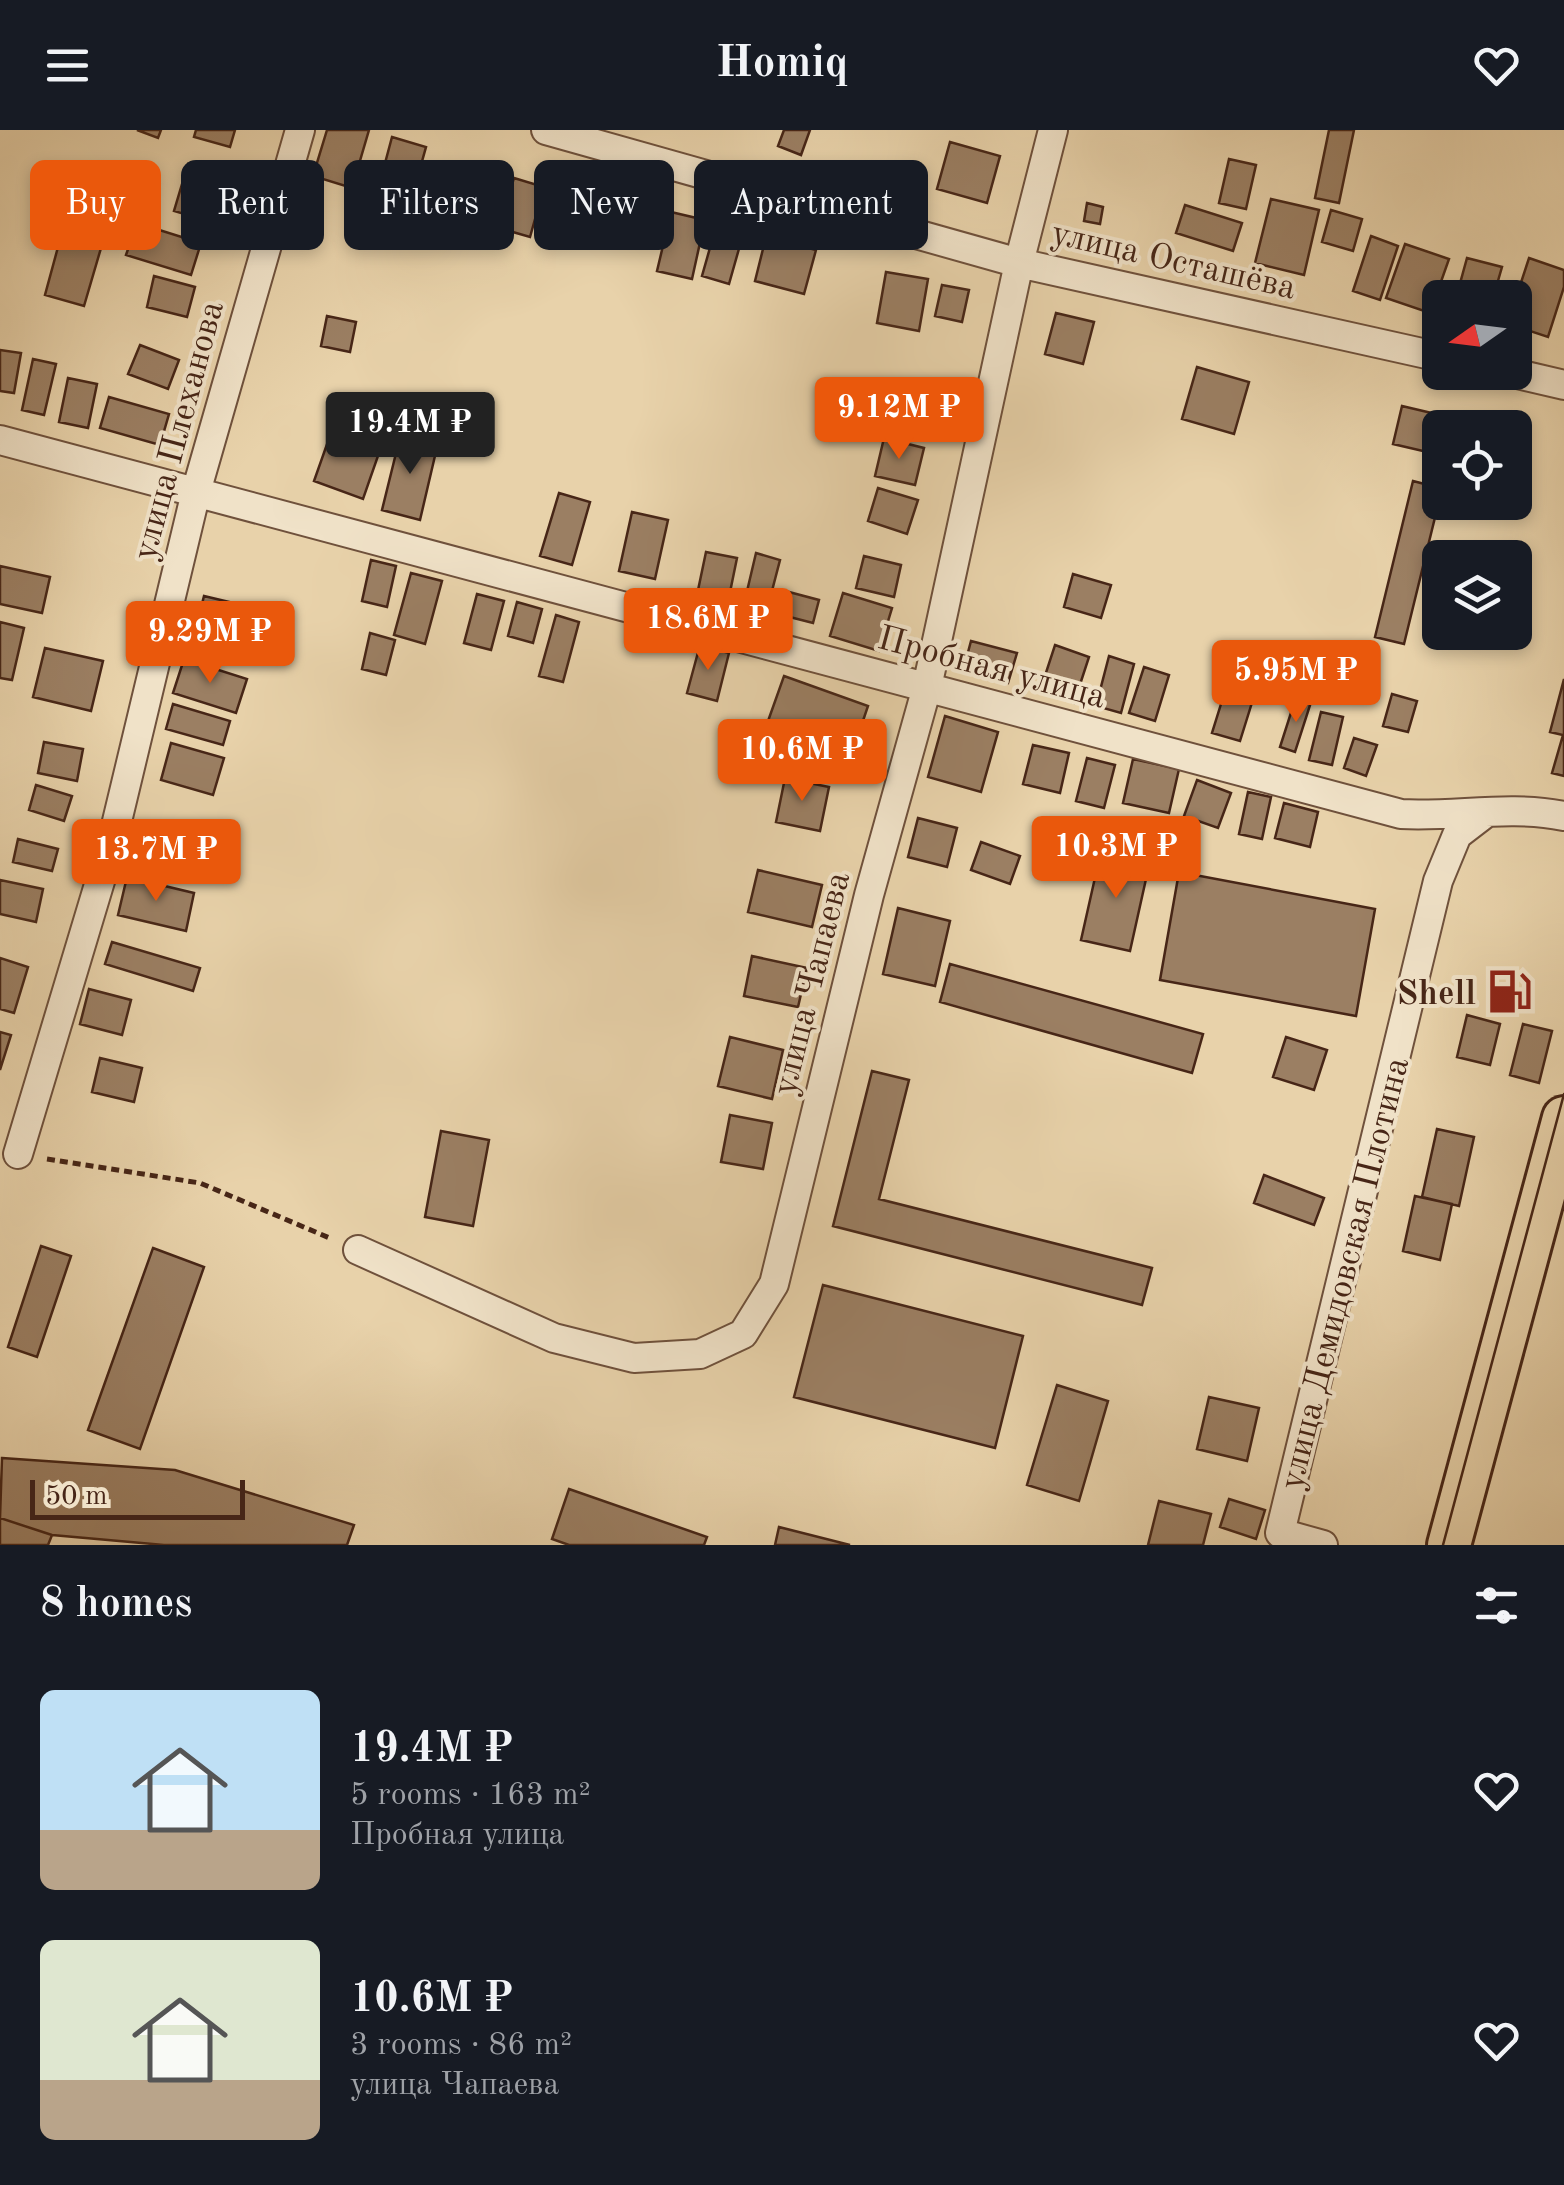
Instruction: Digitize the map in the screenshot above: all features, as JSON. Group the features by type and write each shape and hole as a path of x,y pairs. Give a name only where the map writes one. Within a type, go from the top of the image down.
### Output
{"main road":[{"path":"1449,1545 1564,1118"}],"street":[{"name":"улица Плеханова","path":"18,1154 113,838 196,492 300,130"},
{"name":"улица Осташёва","path":"546,130 1019,263 1422,353"},
{"name":"улица Чапаева","path":"358,1250 554,1338 634,1358 700,1354 743,1334 774,1284 869,895 926,687 1019,263 1054,130"},
{"path":"1532,377 1564,385"},
{"name":"Пробная улица","path":"0,440 1400,814 1450,816 1524,808 1564,816"},
{"name":"улица Демидовская Плотина","path":"1323,1545 1280,1533 1438,881 1457,835 1488,812"}],"path":[{"path":"18,1154 200,1183 358,1250"}],"building":[{"path":"137,130 161,130 158,138"},
{"path":"196,130 235,130 230,147 194,137"},
{"path":"327,130 369,130 360,160 344,160 344,186 324,179 324,160 318,160"},
{"path":"784,130 810,130 801,155 778,146"},
{"path":"1329,130 1354,130 1339,203 1315,198"},
{"path":"392,137 426,147 422,160 386,160"},
{"path":"950,142 1000,156 987,203 937,189"},
{"path":"1229,159 1256,165 1246,209 1219,203"},
{"path":"514,178 534,184 530,237 514,232"},
{"path":"181,188 181,213 174,211"},
{"path":"1271,199 1319,210 1304,275 1255,263"},
{"path":"1087,203 1103,207 1100,224 1084,221"},
{"path":"1185,205 1242,223 1233,251 1176,233"},
{"path":"1331,210 1362,219 1353,251 1322,242"},
{"path":"674,213 694,217 694,250 698,250 692,279 657,271 662,250 674,250"},
{"path":"161,230 181,237 181,250 199,250 191,275 126,255 128,250 161,250"},
{"path":"1371,236 1398,246 1380,300 1353,291"},
{"path":"1405,244 1449,259 1442,280 1422,280 1422,310 1386,298"},
{"path":"57,250 100,250 84,306 45,295"},
{"path":"709,250 739,250 729,284 702,276"},
{"path":"763,250 816,250 804,294 755,281"},
{"path":"1467,258 1502,267 1498,280 1461,280"},
{"path":"1529,258 1564,270 1564,287 1548,337 1532,332 1532,280 1522,280"},
{"path":"886,272 928,279 919,331 877,323"},
{"path":"154,276 195,287 187,317 147,307"},
{"path":"942,285 969,290 962,322 935,316"},
{"path":"1056,313 1094,322 1083,364 1045,354"},
{"path":"327,316 356,322 350,352 321,346"},
{"path":"140,345 179,360 168,389 128,374"},
{"path":"0,350 21,353 14,393 0,391"},
{"path":"33,359 56,364 44,415 22,410"},
{"path":"1197,367 1249,382 1234,434 1182,419"},
{"path":"68,378 97,384 88,428 59,422"},
{"path":"908,389 939,399 929,429 899,419"},
{"path":"109,397 169,414 160,445 100,428"},
{"path":"1402,406 1422,411 1422,451 1393,444"},
{"path":"338,413 387,430 363,499 314,481"},
{"path":"401,433 438,443 420,520 382,510"},
{"path":"884,438 924,448 915,485 875,476"},
{"path":"1413,481 1422,483 1422,520 1434,520 1429,540 1422,540 1422,570 1404,644 1375,637"},
{"path":"878,488 918,500 907,534 868,521"},
{"path":"559,493 590,502 572,565 540,556"},
{"path":"632,512 668,520 655,579 619,571"},
{"path":"706,552 737,558 728,602 697,595"},
{"path":"756,553 780,560 767,610 744,604"},
{"path":"864,556 901,565 894,597 856,588"},
{"path":"371,560 396,566 387,607 362,601"},
{"path":"0,566 50,577 42,613 0,604"},
{"path":"411,573 442,581 425,644 394,635"},
{"path":"1073,574 1111,585 1101,618 1064,607"},
{"path":"789,592 819,600 813,623 782,615"},
{"path":"843,593 892,608 879,651 830,636"},
{"path":"477,594 504,601 491,650 464,643"},
{"path":"204,596 250,607 244,631 198,620"},
{"path":"517,602 542,609 533,643 508,636"},
{"path":"556,615 579,622 563,682 539,676"},
{"path":"0,622 24,628 12,680 0,678"},
{"path":"191,633 238,642 234,662 187,652"},
{"path":"370,633 395,640 386,675 362,669"},
{"path":"971,641 1017,653 1008,683 963,671"},
{"path":"700,645 729,653 717,701 687,693"},
{"path":"1055,645 1089,657 1074,703 1040,691"},
{"path":"45,648 103,661 91,711 33,697"},
{"path":"1109,656 1134,664 1121,713 1096,706"},
{"path":"184,659 247,679 236,713 173,693"},
{"path":"1144,667 1169,675 1155,721 1129,713"},
{"path":"1231,672 1259,680 1240,741 1212,733"},
{"path":"784,676 868,706 847,768 762,738"},
{"path":"1564,679 1564,776 1552,773 1563,735 1550,732"},
{"path":"1392,694 1417,701 1408,732 1383,726"},
{"path":"1296,697 1311,702 1295,752 1280,747"},
{"path":"173,704 230,721 223,745 166,729"},
{"path":"1321,712 1343,717 1332,765 1309,760"},
{"path":"945,716 998,732 981,792 928,777"},
{"path":"1354,738 1377,745 1366,776 1344,768"},
{"path":"44,742 83,749 77,781 38,773"},
{"path":"171,743 224,758 213,795 161,780"},
{"path":"1033,745 1069,753 1060,793 1023,784"},
{"path":"1087,758 1115,765 1104,808 1076,801"},
{"path":"1133,759 1179,769 1169,813 1123,803"},
{"path":"785,778 829,787 820,831 776,822"},
{"path":"1197,780 1231,793 1218,828 1184,816"},
{"path":"36,785 72,796 64,821 29,810"},
{"path":"1248,792 1271,797 1262,839 1239,834"},
{"path":"1284,803 1318,812 1310,847 1275,838"},
{"path":"918,818 957,828 947,867 908,857"},
{"path":"18,839 58,849 52,871 13,862"},
{"path":"981,842 1020,856 1010,884 971,870"},
{"path":"1101,851 1150,861 1130,951 1081,940"},
{"path":"758,870 822,885 812,927 748,912"},
{"path":"1179,872 1375,909 1356,1016 1160,980"},
{"path":"127,877 194,893 186,931 118,915"},
{"path":"0,880 43,889 36,922 0,914"},
{"path":"898,908 950,921 935,986 883,974"},
{"path":"112,942 200,968 193,991 105,964"},
{"path":"752,956 807,968 798,1007 744,996"},
{"path":"0,958 28,967 14,1013 0,1009"},
{"path":"950,964 1203,1034 1192,1073 940,1002"},
{"path":"89,989 131,1000 122,1035 80,1024"},
{"path":"1467,1015 1500,1024 1490,1065 1457,1057"},
{"path":"1523,1024 1552,1031 1539,1083 1510,1075"},
{"path":"0,1032 11,1035 0,1070"},
{"path":"730,1037 783,1050 772,1099 718,1086"},
{"path":"1286,1037 1327,1050 1314,1090 1273,1077"},
{"path":"100,1058 142,1068 134,1102 92,1092"},
{"path":"872,1071 909,1080 879,1199 1152,1268 1142,1305 833,1226"},
{"path":"730,1115 772,1123 763,1169 721,1162"},
{"path":"1437,1129 1474,1137 1459,1206 1422,1197"},
{"path":"441,1131 489,1140 473,1226 425,1217"},
{"path":"1264,1175 1324,1198 1314,1225 1254,1203"},
{"path":"1415,1196 1452,1204 1440,1260 1403,1251"},
{"path":"41,1246 71,1256 37,1357 8,1347"},
{"path":"153,1248 204,1267 140,1449 88,1430"},
{"path":"823,1285 1023,1336 995,1448 794,1397"},
{"path":"1057,1385 1108,1401 1079,1501 1027,1485"},
{"path":"1209,1397 1259,1408 1247,1461 1197,1449"},
{"path":"2,1458 175,1470 354,1525 347,1545 164,1545 52,1535 0,1518"},
{"path":"569,1489 707,1537 704,1545 569,1545 552,1539"},
{"path":"1229,1499 1265,1510 1256,1539 1220,1527"},
{"path":"1159,1501 1211,1514 1203,1545 1148,1545"},
{"path":"0,1518 52,1535 48,1545 0,1545"},
{"path":"779,1527 850,1545 775,1545"}],"tram line":[{"path":"1443,1545 1564,1094"}],"place":[{"name":"Shell","path":"1509,992"}]}
